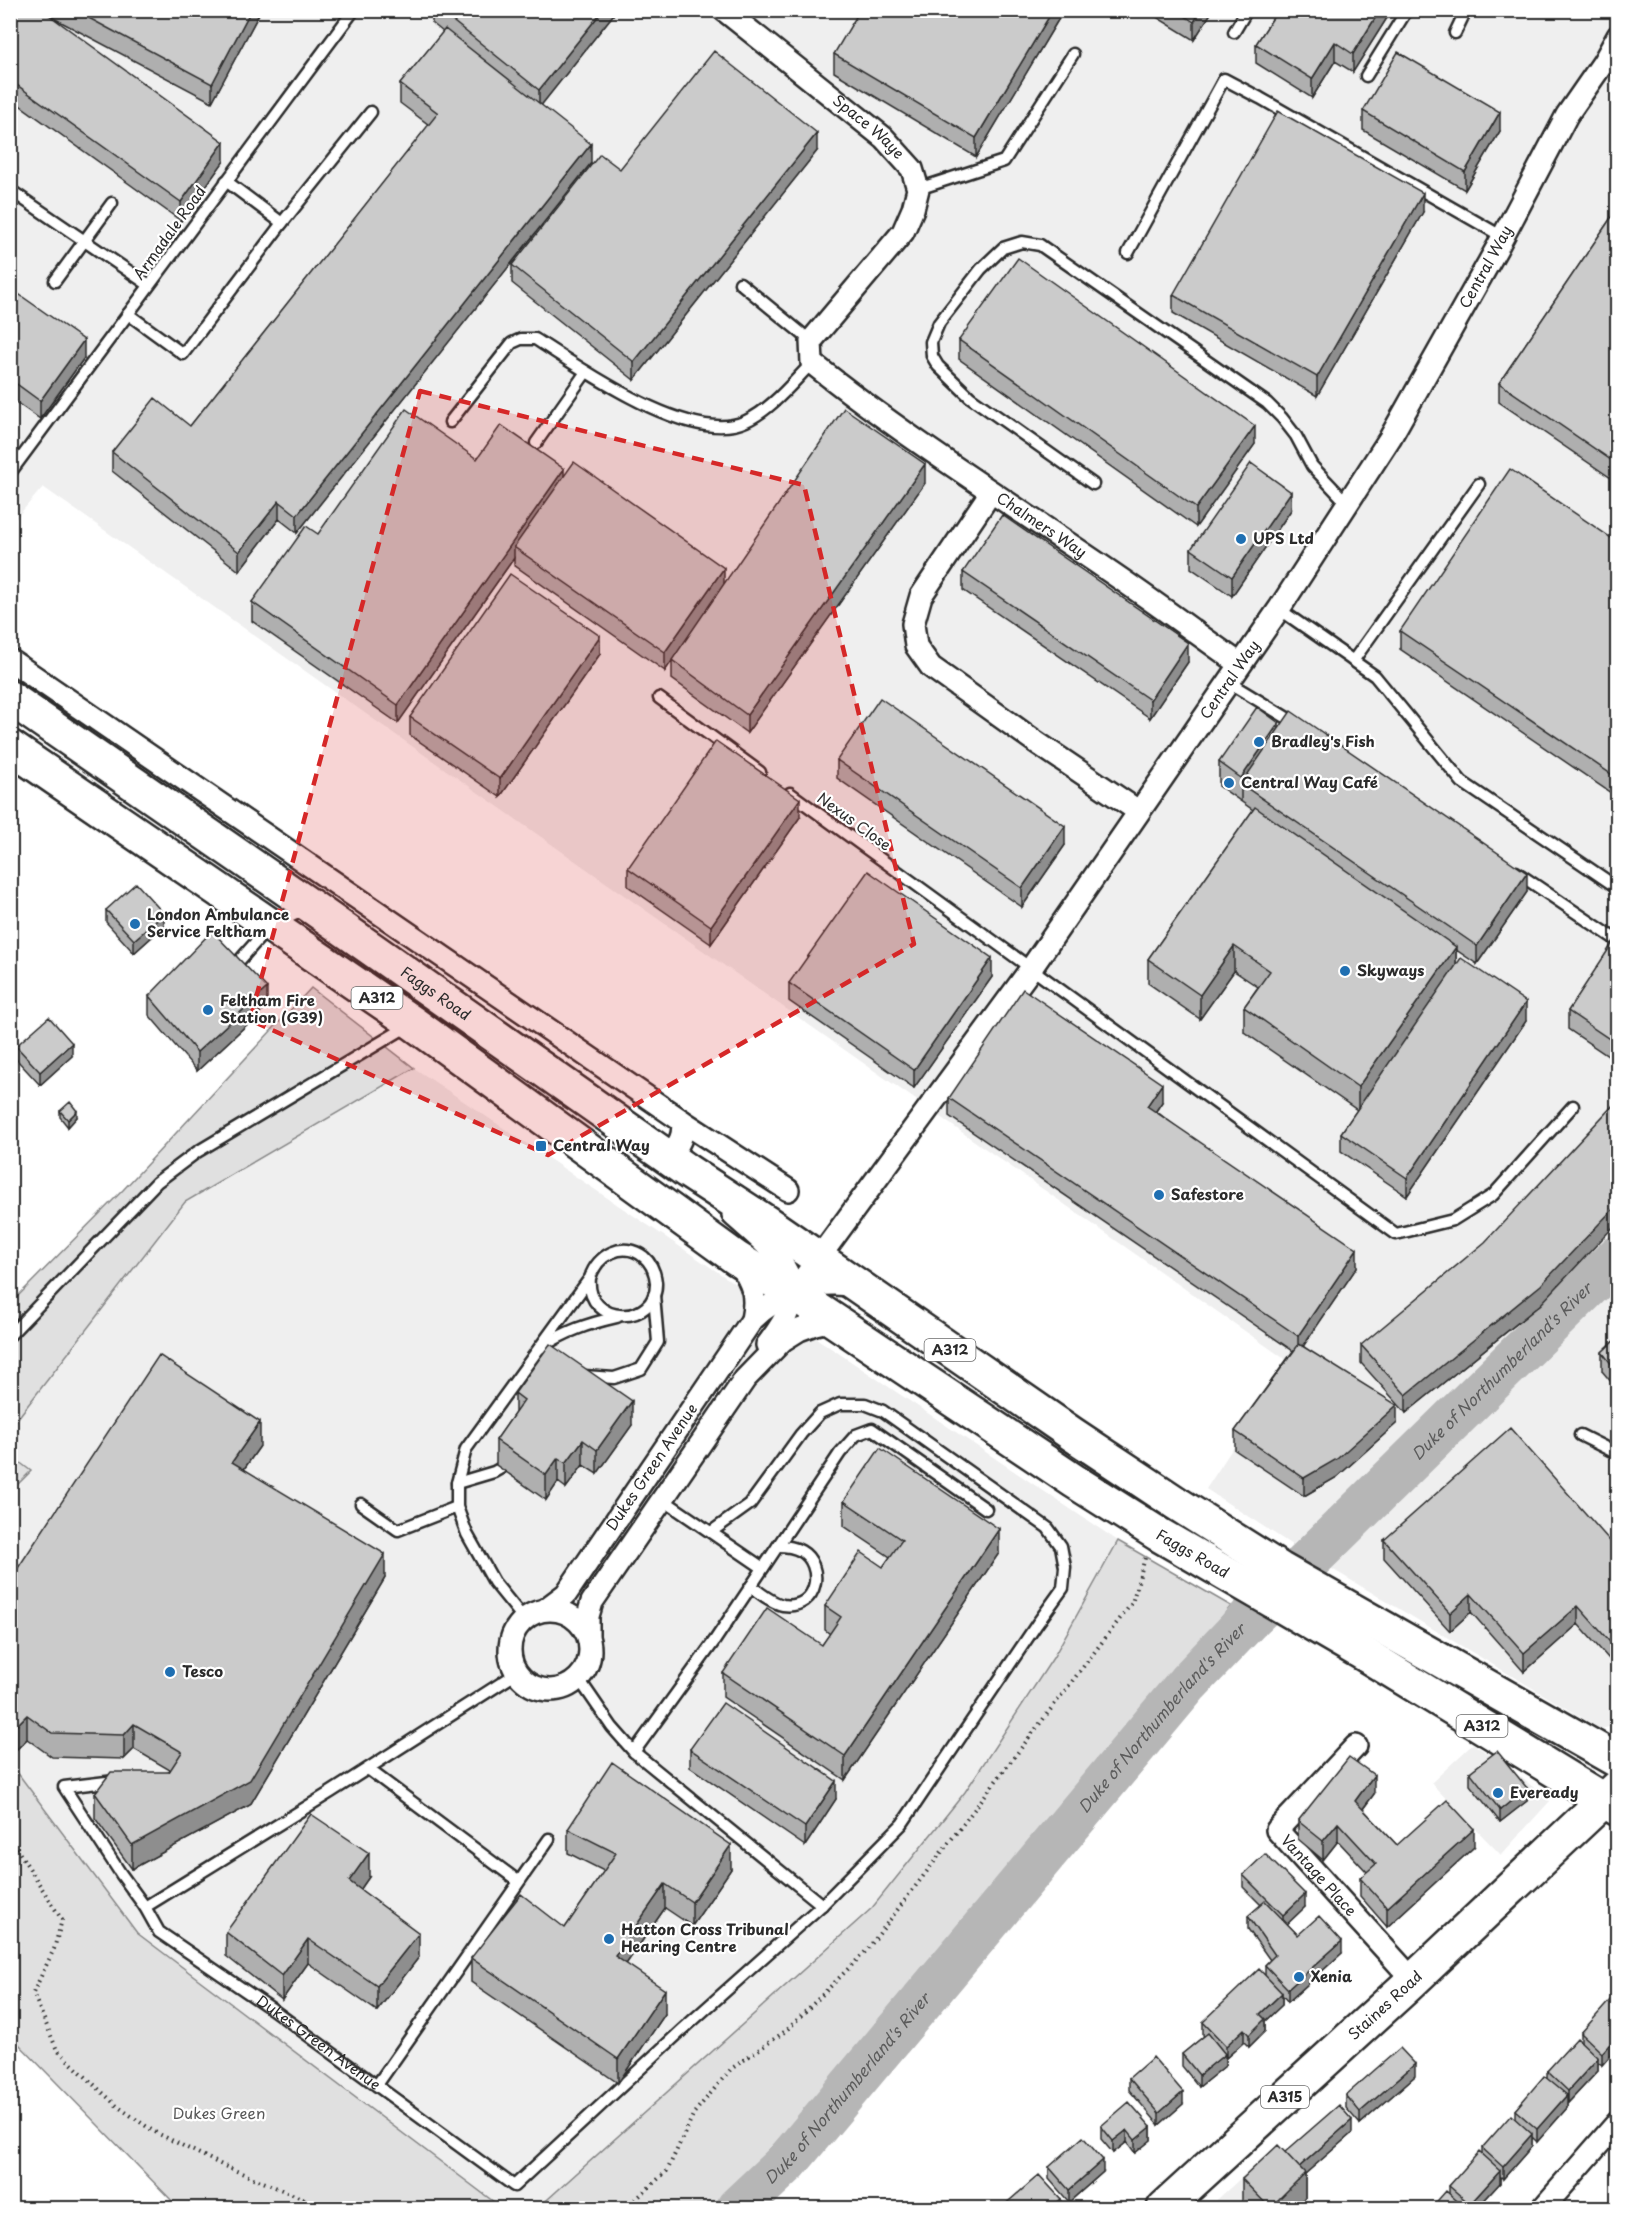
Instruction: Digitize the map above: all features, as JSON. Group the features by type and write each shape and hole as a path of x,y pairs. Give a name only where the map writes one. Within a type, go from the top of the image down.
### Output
{"main road":[{"name":"Faggs Road","path":"10,698 312,907 677,1165 811,1279 833,1320 1074,1481 1156,1532 1612,1798"},
{"name":"Faggs Road","path":"10,747 413,1023 736,1258 811,1279 860,1287 1064,1429 1280,1569 1617,1761"},
{"path":"811,1279 888,1337 950,1398"},
{"name":"Staines Road","path":"1174,2203 1612,1798"}],"street":[{"name":"Space Waye","path":"724,10 884,138 912,168 918,189"},
{"name":"Central Way","path":"811,1279 1030,970 1279,609 1390,438 1503,237 1567,115 1610,67 1617,36"},
{"path":"812,363 811,341 903,232 913,209 918,189"},
{"name":"Chalmers Way","path":"812,363 842,387 991,492 1108,570 1240,664"},
{"path":"991,492 921,596 913,624 916,646 931,667 1138,811"},
{"path":"10,660 682,1121 788,1190"},
{"path":"682,1121 684,1132 677,1165 777,1257 788,1273 811,1279"},
{"name":"Faggs Road","path":"736,1258 752,1284 755,1302 752,1320"},
{"path":"752,1320 765,1308 811,1279"},
{"name":"Dukes Green Avenue","path":"588,1634 588,1616 592,1602 811,1279"},
{"name":"Dukes Green Avenue","path":"546,1610 566,1594 752,1320"},
{"name":"Dukes Green Avenue","path":"745,1379 783,1340 799,1330 833,1320"},
{"path":"546,1610 556,1610 574,1617 588,1634 591,1646 590,1658 579,1679 567,1687 553,1690 540,1689 527,1683 517,1673 512,1663 511,1639 516,1628 524,1619 546,1610"},
{"name":"Vantage Place","path":"1356,1746 1277,1830 1413,1980"},
{"path":"1543,2208 1617,2122"}],"lane":[{"name":"Armadale Road","path":"10,473 354,10"},
{"path":"1234,32 1247,10"},
{"path":"1366,76 1407,10"},
{"path":"1455,33 1466,10"},
{"path":"918,189 1004,161 1073,54"},
{"path":"1128,253 1224,79 1503,237"},
{"path":"128,315 183,354 282,223 371,112"},
{"path":"226,181 282,223"},
{"path":"10,190 149,285"},
{"path":"55,281 112,202"},
{"path":"1093,484 970,397 938,366 932,356 931,342 939,322 981,269 1003,248 1022,242 1040,245 1267,403 1296,436 1312,466 1347,503"},
{"path":"740,283 811,341"},
{"path":"450,422 512,343 521,339 535,339 638,402 679,418 722,427 746,421 766,408 812,363"},
{"path":"536,443 586,372"},
{"path":"1353,661 1479,484"},
{"path":"1279,609 1375,676 1462,782 1617,888"},
{"path":"1228,682 1308,731"},
{"path":"659,698 774,782"},
{"name":"Nexus Close","path":"783,789 1030,970 1178,1073 1396,1234 1453,1220 1493,1195 1572,1106"},
{"path":"1509,868 1617,941"},
{"path":"232,970 270,926 312,907"},
{"path":"10,1335 157,1182 198,1152 413,1023"},
{"path":"524,1619 494,1582 467,1534 457,1507 457,1483 466,1449 590,1278 596,1264 605,1255 614,1251 628,1250 638,1254 649,1263 656,1279 654,1295 658,1342 641,1369 614,1378 581,1376 575,1378"},
{"path":"590,1278 591,1293 598,1305 609,1313 620,1316"},
{"path":"535,1351 564,1333 592,1323 635,1314 649,1303 654,1295"},
{"name":"Dukes Green Avenue","path":"127,1780 64,1787 121,1874 146,1907 159,1932 272,2008 514,2186 682,2030 822,1905 902,1824 1037,1624 1064,1588 1065,1568 1061,1546 1048,1528 883,1411 866,1404 840,1404 820,1413 801,1434 750,1504 711,1532"},
{"path":"634,1752 751,1586 840,1453 856,1435 872,1429 986,1509"},
{"path":"1580,1435 1617,1454"},
{"path":"457,1483 501,1468"},
{"path":"662,1499 763,1568"},
{"path":"361,1504 398,1530 457,1507"},
{"path":"751,1586 782,1605 798,1605 811,1596 816,1583 808,1559 803,1552 789,1546 778,1546"},
{"path":"146,1907 517,1673"},
{"path":"579,1679 612,1727 634,1752 822,1905"},
{"path":"368,1769 518,1881"},
{"path":"377,2085 549,1839"}],"path":[{"path":"626,2208 667,2171 694,2113 731,2068 787,2030 866,1951 1132,1603 1156,1532"},
{"path":"10,1838 62,1920 54,1949 33,1993 57,2050 117,2106 153,2131 222,2165 304,2199 309,2208"}],"highlighted area":[{"path":"420,391 804,485 914,944 548,1155 250,1020"}],"shaded area":[{"path":"11,11 1617,11 1617,1240 1575,1284 1292,1545 1206,1489 1289,1362 43,487 11,524"},
{"path":"414,1068 1118,1541 1053,1658 965,1792 872,1908 538,2208 502,2208 137,1933 11,1764 11,1491 30,1471 11,1455 11,1427 185,1202"},
{"path":"1617,1276 1617,1725 1601,1729 1327,1566"},
{"path":"1473,1744 1506,1765 1550,1801 1501,1855 1431,1783"},
{"path":"1265,2156 1305,2198 1294,2208 1208,2208"}],"green space":[{"path":"311,988 414,1068 185,1202 11,1427 11,1303 123,1190"},
{"path":"10,1455 31,1471 11,1491 10,1491"},
{"path":"1118,1541 1231,1606 879,2034 714,2208 538,2208 872,1908 965,1792 1053,1658"},
{"name":"Dukes Green","path":"11,1764 137,1933 502,2208 179,2208 11,2036"}],"building":[{"path":"10,10 42,10 224,142 181,202 10,80"},
{"path":"74,10 251,10 212,84"},
{"path":"439,10 603,10 539,90"},
{"path":"860,10 1053,10 976,138 834,54"},
{"path":"1176,10 1201,10 1194,22"},
{"path":"1278,10 1380,10 1353,54 1335,42 1312,79 1256,44"},
{"path":"445,29 591,144 297,515 279,501 239,552 112,452 155,398 190,426 438,113 400,84"},
{"path":"714,51 817,133 634,362 512,265 600,154 620,169"},
{"path":"1398,52 1500,112 1465,172 1363,111"},
{"path":"1278,111 1423,193 1317,377 1173,295"},
{"path":"1617,209 1617,464 1499,383"},
{"path":"1018,258 1255,426 1196,508 959,340"},
{"path":"10,288 84,340 40,401 10,379"},
{"path":"844,408 925,464 747,715 672,660"},
{"path":"406,409 477,459 501,425 564,469 398,705 252,602 306,526 318,534"},
{"path":"574,462 724,568 665,652 514,547"},
{"name":"UPS Ltd","path":"1251,463 1291,492 1232,577 1191,549"},
{"path":"1510,469 1617,542 1617,778 1400,631"},
{"path":"1002,515 1188,643 1150,700 963,572"},
{"path":"510,574 600,636 500,779 410,717"},
{"path":"880,698 1065,826 1022,888 837,760"},
{"path":"1257,707 1279,723 1241,778 1219,762"},
{"path":"1291,711 1527,873 1477,946 1241,784"},
{"path":"716,741 800,799 711,926 628,868"},
{"name":"Skyways","path":"1255,807 1456,947 1358,1087 1244,1007 1270,971 1234,946 1200,995 1148,959"},
{"path":"868,871 992,958 914,1070 789,983"},
{"name":"London Ambulance Service Feltham","path":"136,883 164,914 134,940 106,910"},
{"name":"Feltham Fire Station (G39)","path":"212,931 267,988 197,1052 149,996"},
{"path":"1617,939 1617,1044 1568,1011"},
{"path":"1461,958 1526,1002 1407,1178 1341,1133"},
{"name":"Safestore","path":"1023,989 1162,1084 1147,1106 1357,1249 1298,1336 949,1098"},
{"path":"49,1017 72,1043 40,1072 16,1046"},
{"path":"1617,1101 1617,1205 1541,1285 1406,1395 1361,1345 1485,1242"},
{"path":"70,1102 77,1111 68,1120 60,1111"},
{"path":"1617,1338 1617,1371 1602,1352"},
{"path":"550,1344 632,1401 597,1450 583,1440 566,1463 558,1458 546,1475 496,1440 524,1400 515,1393"},
{"path":"1299,1344 1397,1405 1337,1459 1304,1478 1235,1431"},
{"name":"Tesco","path":"159,1355 260,1422 232,1462 385,1554 250,1780 132,1845 95,1793 111,1772 169,1772 182,1752 134,1724 124,1735 52,1733 27,1715 16,1726 10,1721 10,1580"},
{"path":"1510,1428 1617,1549 1617,1650 1578,1606 1524,1653 1471,1594 1450,1613 1384,1540"},
{"path":"880,1448 999,1529 845,1756 723,1673 767,1608 822,1645 841,1617 825,1606 861,1552 883,1567 902,1540 844,1501"},
{"path":"723,1703 836,1781 805,1827 690,1749"},
{"name":"Eveready","path":"1497,1751 1527,1788 1500,1810 1470,1772"},
{"path":"1349,1757 1374,1775 1355,1801 1397,1845 1447,1800 1474,1829 1387,1908 1360,1878 1376,1864 1338,1823 1323,1841 1298,1821"},
{"name":"Hatton Cross Tribunal Hearing Centre","path":"612,1762 731,1845 692,1902 665,1884 615,1956 665,1990 618,2059 471,1958 521,1894 565,1928 616,1853 568,1829"},
{"path":"311,1814 369,1853 349,1881 419,1933 377,1986 308,1939 282,1976 226,1932"},
{"path":"1265,1854 1305,1894 1283,1915 1243,1875"},
{"path":"1265,1901 1298,1935 1319,1916 1342,1941 1288,1989 1265,1965 1275,1955 1248,1916"},
{"path":"1259,1969 1282,1993 1260,2014 1265,2019 1249,2035 1244,2029 1226,2046 1203,2022"},
{"path":"1611,1999 1617,2005 1617,2036 1602,2053 1581,2033"},
{"path":"1208,2033 1225,2054 1199,2075 1182,2054"},
{"path":"1577,2038 1598,2058 1568,2091 1547,2071"},
{"path":"1400,2048 1415,2064 1360,2112 1346,2095"},
{"path":"1153,2057 1183,2092 1159,2113 1129,2078"},
{"path":"1544,2076 1567,2095 1537,2129 1515,2110"},
{"path":"1129,2102 1151,2127 1135,2140 1127,2130 1113,2141 1101,2126"},
{"path":"1339,2105 1352,2120 1299,2167 1285,2152"},
{"path":"1511,2115 1532,2134 1503,2167 1482,2148"},
{"path":"1083,2137 1103,2160 1069,2190 1049,2167"},
{"path":"1278,2145 1305,2173 1270,2208 1242,2179"},
{"path":"1479,2152 1500,2171 1470,2204 1449,2186"},
{"path":"1039,2175 1061,2199 1050,2208 1002,2207"},
{"path":"1446,2191 1465,2208 1431,2208"}],"waterway":[{"name":"Duke of Northumberland's River","path":"738,2208 787,2162 1188,1683 1250,1618 1618,1257"}],"place":[{"name":"UPS Ltd","path":"1241,539"},
{"name":"Bradley's Fish","path":"1259,742"},
{"name":"Central Way Café","path":"1229,783"},
{"name":"London Ambulance Service Feltham","path":"135,924"},
{"name":"Skyways","path":"1345,971"},
{"name":"Feltham Fire Station (G39)","path":"208,1010"},
{"name":"Central Way","path":"541,1146"},
{"name":"Safestore","path":"1159,1195"},
{"name":"Tesco","path":"170,1672"},
{"name":"Eveready","path":"1498,1793"},
{"name":"Hatton Cross Tribunal Hearing Centre","path":"609,1939"},
{"name":"Xenia","path":"1299,1977"}]}
